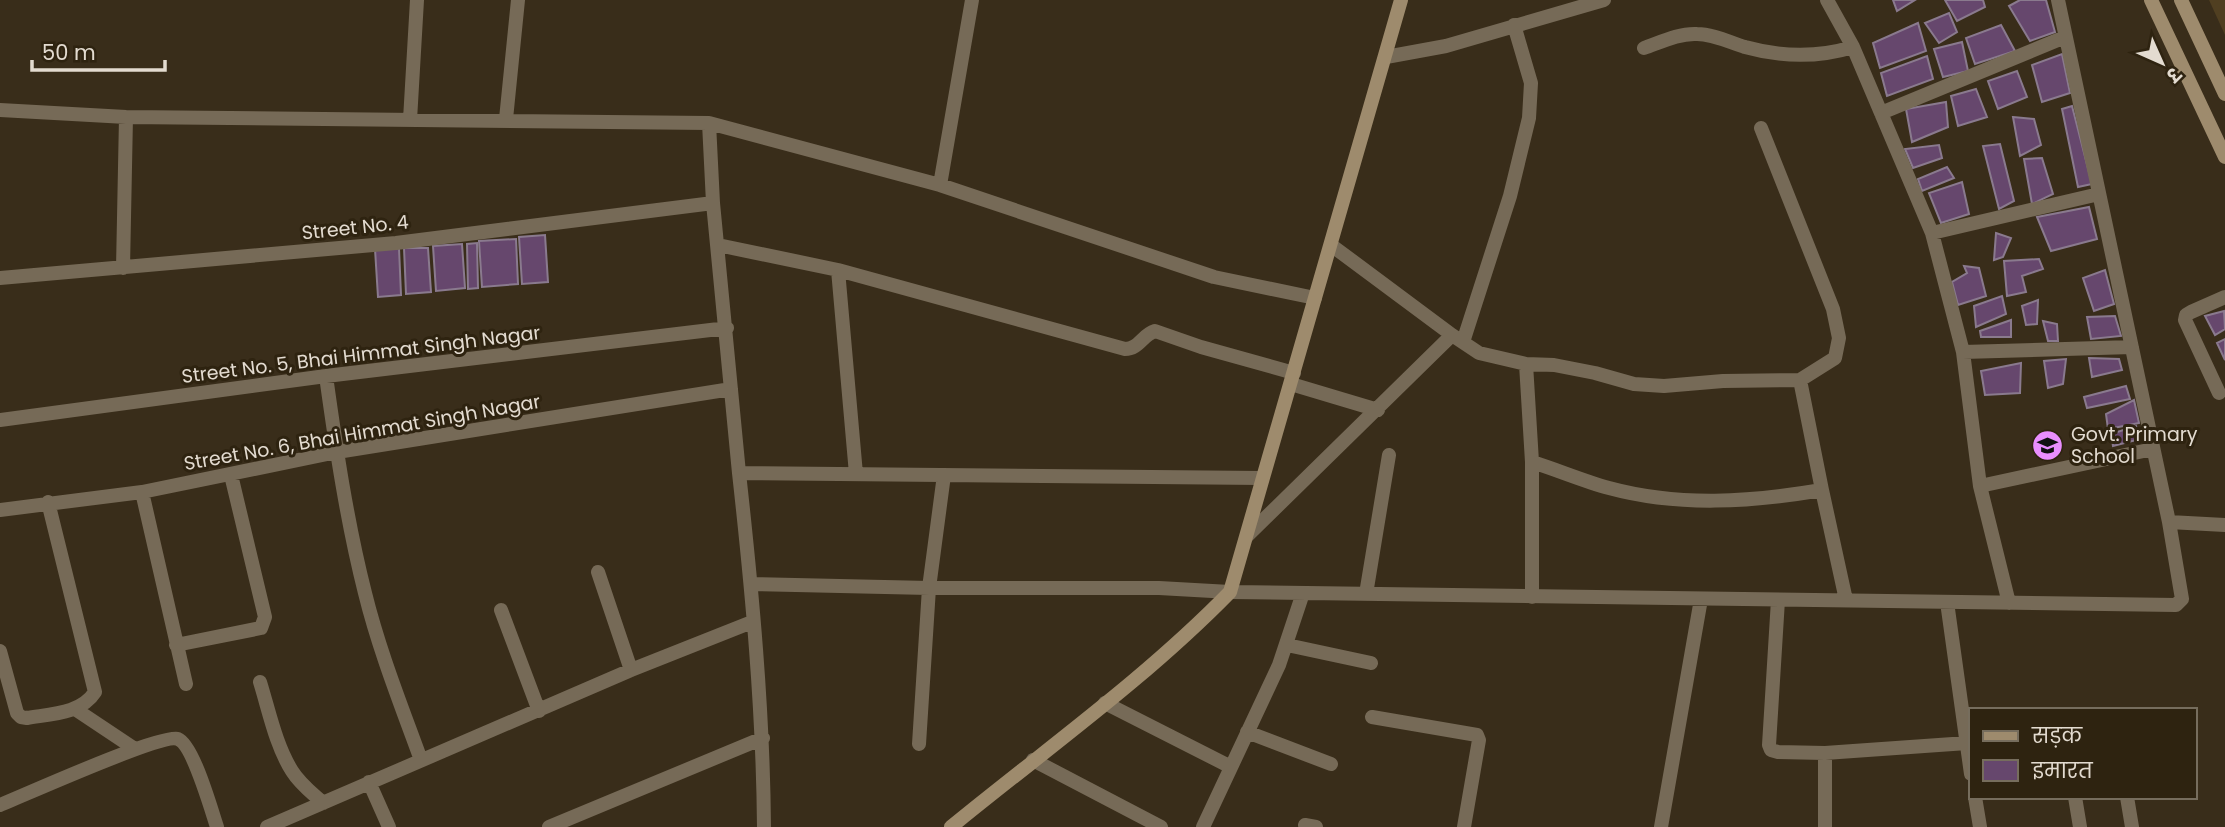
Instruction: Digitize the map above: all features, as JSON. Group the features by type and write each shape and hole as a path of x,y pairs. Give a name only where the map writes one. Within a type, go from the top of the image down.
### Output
{"street":[{"path":"410,120 417,0"},
{"path":"506,119 518,0"},
{"path":"940,185 972,0"},
{"path":"952,827 1105,703 1202,621 1230,592 1401,0"},
{"path":"1386,57 1446,46 1604,0"},
{"path":"1827,0 1853,47 1932,233 1963,352 1980,486 2009,603"},
{"path":"751,584 929,588 1159,588 1230,592 2176,606 2182,600 2169,522 2057,0"},
{"path":"2151,0 2225,157"},
{"path":"2181,0 2225,94"},
{"path":"1247,536 1378,410 1457,339 1510,195 1530,118 1531,83 1514,25"},
{"path":"1644,48 1676,36 1694,33 1707,34 1765,52 1788,55 1817,55 1853,47"},
{"path":"1881,113 2066,37"},
{"path":"0,110 126,117 709,122 940,185 1214,277 1315,298"},
{"path":"123,268 126,117"},
{"path":"709,122 713,203 751,584 763,738 764,827"},
{"path":"1331,244 1479,353 1526,364 1555,365 1634,384 1664,386 1723,381 1800,380 1835,358 1839,338 1832,309 1761,128"},
{"path":"1932,233 2099,194"},
{"name":"Street No. 4","path":"0,278 396,243 713,203"},
{"path":"718,245 838,270 1125,349 1135,347 1150,332 1155,331 1378,410"},
{"path":"838,270 856,474"},
{"path":"2219,393 2185,320 2186,315 2191,312 2225,297"},
{"name":"Street No. 5, Bhai Himmat Singh Nagar","path":"0,420 326,376 727,328"},
{"path":"1963,352 2132,347"},
{"path":"1526,364 1532,462 1532,597"},
{"path":"326,376 337,452 365,591 390,676 421,760"},
{"path":"1800,380 1846,600"},
{"name":"Street No. 6, Bhai Himmat Singh Nagar","path":"0,510 142,492 337,452 730,389"},
{"path":"1980,486 2153,449"},
{"path":"1366,594 1389,455"},
{"path":"1532,462 1609,488 1656,497 1709,502 1780,497 1822,490"},
{"path":"739,472 1262,478"},
{"path":"176,645 261,628 264,623 265,617 231,475"},
{"path":"919,744 929,588 944,475"},
{"path":"142,492 186,684"},
{"path":"0,651 17,713 21,717 75,709 91,699 96,687 48,502"},
{"path":"2169,522 2225,525"},
{"path":"598,572 631,670"},
{"path":"1203,827 1287,645 1303,593"},
{"path":"1661,827 1701,599"},
{"path":"1778,600 1769,745 1771,750 1825,753 1966,743"},
{"path":"1947,602 1968,727 1966,743 1969,762"},
{"path":"501,610 539,711"},
{"path":"267,827 631,670 752,622"},
{"path":"1287,645 1370,663"},
{"path":"260,682 292,772 304,787 323,803"},
{"path":"1105,703 1231,767"},
{"path":"75,709 135,750"},
{"path":"1372,717 1477,735 1479,740 1464,827"},
{"path":"1247,732 1331,764"},
{"path":"0,805 170,738 179,739 189,750 217,827"},
{"path":"548,827 763,738"},
{"path":"1825,753 1825,827"},
{"path":"1033,760 1161,827"},
{"path":"369,782 388,827"},
{"path":"1975,799 1980,827"},
{"path":"2075,799 2080,827"},
{"path":"2127,799 2132,827"}],"shaded area":[{"path":"2209,0 2225,0 2225,35"}],"building":[{"path":"1893,0 1915,0 1897,11"},
{"path":"1945,0 1983,0 1985,7 1957,21"},
{"path":"2020,0 2046,0 2055,32 2030,41 2009,6"},
{"path":"1949,13 1957,32 1939,43 1925,23"},
{"path":"1918,23 1926,51 1880,68 1873,43"},
{"path":"2001,25 2015,51 1975,64 1966,38"},
{"path":"1962,42 1968,71 1943,77 1934,49"},
{"path":"2062,54 2070,93 2042,102 2032,65"},
{"path":"1927,56 1933,79 1887,96 1881,73"},
{"path":"2017,71 2027,97 1998,109 1988,81"},
{"path":"1976,89 1987,117 1958,126 1951,96"},
{"path":"1946,102 1948,127 1912,142 1906,109"},
{"path":"2072,106 2092,184 2078,187 2062,109"},
{"path":"2013,117 2034,119 2041,145 2020,156"},
{"path":"2000,144 2014,201 1999,209 1983,146"},
{"path":"1939,145 1942,158 1913,168 1905,149"},
{"path":"2042,158 2053,194 2032,204 2024,159"},
{"path":"1947,167 1954,178 1922,191 1918,179"},
{"path":"1962,182 1969,214 1941,223 1929,193"},
{"path":"2089,207 2097,239 2051,251 2037,217"},
{"path":"1996,233 2011,238 2003,257 1994,260"},
{"path":"545,235 548,282 522,284 519,237"},
{"path":"516,239 518,284 482,287 479,241"},
{"path":"477,243 478,288 468,289 467,244"},
{"path":"462,244 465,288 436,291 433,246"},
{"path":"399,248 401,295 378,297 375,249"},
{"path":"404,248 428,248 431,292 406,294"},
{"path":"2039,259 2043,269 2022,276 2026,292 2007,296 2004,261"},
{"path":"1964,266 1979,268 1986,296 1958,305 1952,282 1967,273"},
{"path":"2105,270 2114,304 2094,311 2083,278"},
{"path":"2002,296 2006,314 1976,327 1974,306"},
{"path":"2038,300 2037,324 2026,325 2022,306"},
{"path":"2224,311 2225,329 2215,335 2205,316"},
{"path":"2115,316 2121,336 2091,339 2087,317"},
{"path":"2011,320 2011,337 1981,337 1980,331"},
{"path":"2043,321 2057,324 2058,341 2048,341"},
{"path":"2225,339 2225,360 2217,343"},
{"path":"2089,358 2119,359 2122,370 2092,377"},
{"path":"2066,359 2063,384 2048,388 2044,361"},
{"path":"2021,363 2020,393 1985,395 1981,371"},
{"path":"2126,386 2130,399 2087,408 2084,397"},
{"path":"2134,400 2139,423 2108,429 2106,414"},
{"path":"2136,426 2140,439 2113,446 2111,434"}],"place":[{"name":"Govt. Primary School","path":"2048,445"}]}
